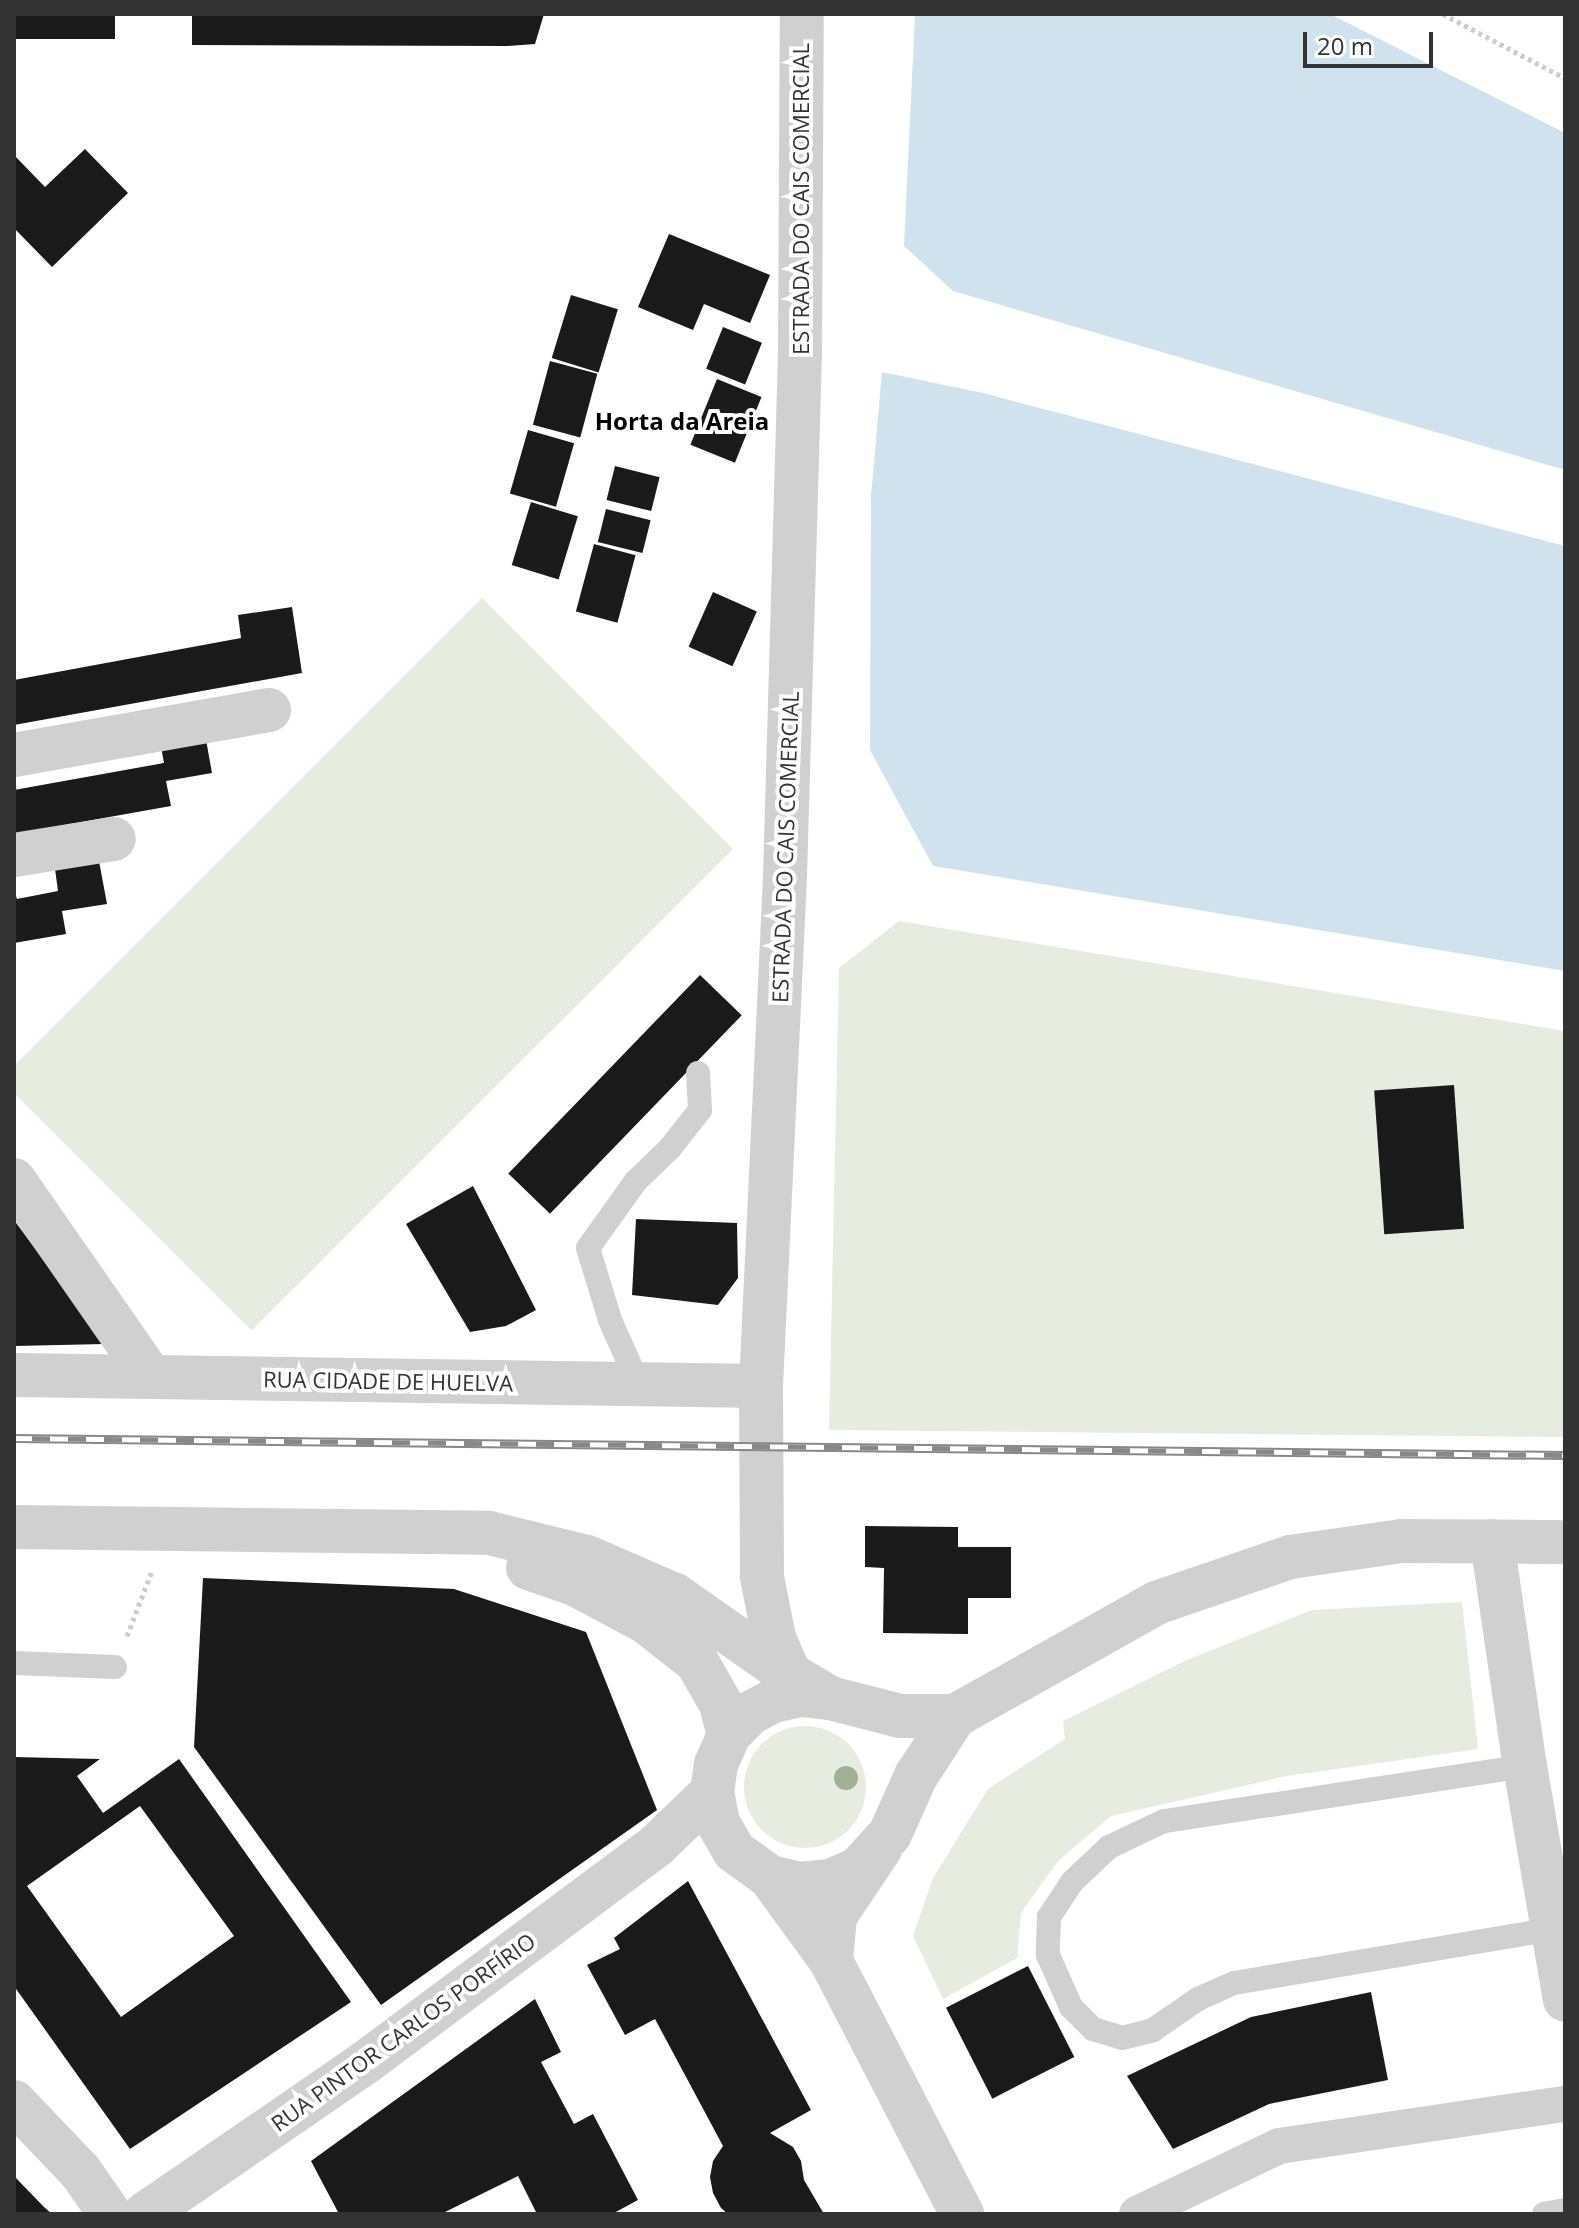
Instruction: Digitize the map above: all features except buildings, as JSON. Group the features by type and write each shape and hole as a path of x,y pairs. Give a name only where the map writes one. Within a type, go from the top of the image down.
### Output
{"street":[{"name":"ESTRADA DO CAIS COMERCIAL","path":"790,1675 774,1638 762,1577 761,1386 785,877 800,354 802,14"},
{"path":"14,755 269,710"},
{"path":"14,855 114,839"},
{"path":"14,1180 150,1376"},
{"name":"RUA CIDADE DE HUELVA","path":"14,1375 761,1386"},
{"path":"14,1527 489,1533 587,1557 675,1595 790,1675 871,1719 887,1741 898,1765 901,1792 889,1833 858,1869 830,1881 800,1884 764,1874 718,1851 684,1840 657,1845"},
{"path":"378,1531 482,1552 577,1585 646,1622 697,1662 721,1704 729,1735"},
{"path":"831,1961 835,1916 889,1833 916,1776 955,1716 1156,1603 1290,1557 1402,1541 1565,1542"},
{"path":"1492,1541 1525,1766 1565,2000"},
{"path":"955,1716 900,1716 801,1695 773,1701 749,1714 729,1735 716,1764 712,1792 718,1823 734,1851 764,1874 831,1961 962,2214"},
{"name":"RUA PINTOR CARLOS PORFÍRIO","path":"145,2214 366,2062 657,1845 712,1792"},
{"path":"14,2102 80,2171 110,2214"},
{"path":"1137,2214 1279,2146 1565,2104"},
{"path":"80,2171 117,2189 144,2197 193,2183"}],"lane":[{"path":"638,1383 610,1320 588,1248 636,1181 670,1148 700,1110 698,1073"},
{"path":"14,1663 115,1667"},
{"path":"1525,1766 1164,1821 1109,1847 1072,1882 1049,1917 1048,1955 1071,2007 1093,2029 1122,2038 1153,2030 1198,1999 1234,1983 1554,1929"},
{"path":"1544,2214 1565,2210"}],"path":[{"path":"1443,14 1565,78"},
{"path":"115,1667 168,1529"}],"shaded area":[{"path":"482,598 733,849 251,1331 14,1093 14,1066"},
{"path":"899,921 1565,1031 1565,1437 829,1430 839,968"},
{"path":"1462,1602 1478,1749 1287,1776 1111,1816 1058,1861 1021,1913 1017,1958 943,1999 913,1936 933,1878 988,1789 1065,1739 1063,1721 1187,1660 1312,1610"},
{"path":"805,1726 828,1731 848,1744 861,1764 866,1787 861,1810 848,1830 828,1843 805,1848 782,1843 762,1830 749,1810 744,1787 749,1764 762,1744 782,1731"}],"water":[{"path":"915,14 1330,14 1565,133 1565,470 953,291 904,246"},
{"path":"882,372 983,393 1565,546 1565,971 933,866 870,750 871,496"}],"railway":[{"path":"14,1438 1565,1455"}],"district":[{"name":"Horta da Areia","path":"682,421"}]}
